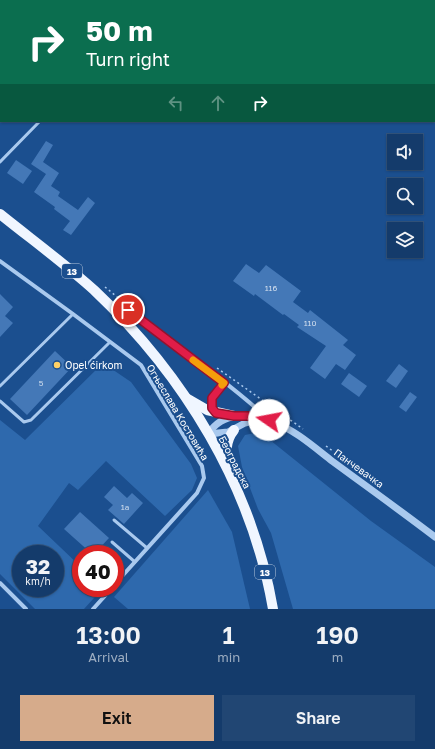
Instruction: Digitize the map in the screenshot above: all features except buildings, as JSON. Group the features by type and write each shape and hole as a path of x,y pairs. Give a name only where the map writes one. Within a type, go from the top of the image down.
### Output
{"main road":[{"name":"Београдска","path":"0,214 104,300 162,363 208,434 230,474 259,549 273,609"},
{"path":"183,395 196,405 207,410 234,416"},
{"path":"230,474 226,452 228,438 234,430"}],"street":[{"name":"Огњеслава Костовића","path":"0,262 141,365 197,457 204,472 204,478 197,493 124,574"},
{"name":"Панчевачка","path":"128,308 254,407 265,419 283,426 304,440 435,537"},
{"path":"208,434 212,426 220,421 234,416 248,416 265,419"},
{"path":"208,434 224,433 234,430 245,423 265,419"},
{"path":"0,583 26,609"},
{"path":"96,608 105,597"}],"lane":[{"path":"0,162 39,122"},
{"path":"0,386 73,314"},
{"path":"0,401 24,422 32,420 110,342"},
{"path":"216,413 212,408 212,398 224,383"},
{"path":"114,520 147,548"},
{"path":"112,542 135,562"}],"path":[{"path":"100,284 128,308"},
{"path":"211,364 308,432"},
{"path":"320,442 378,484"}],"shaded area":[{"path":"103,363 131,382 191,464 197,478 192,490 165,516 106,461 78,490 69,483 38,526 58,545 12,545 12,586 0,574 0,420 25,440"},
{"path":"260,432 371,521 435,567 435,609 293,609 271,533 258,509 242,467 238,446 245,435"},
{"path":"208,490 232,532 250,609 128,609 114,597 124,597 124,586"},
{"path":"64,551 72,558 72,597 95,597 84,609 35,609 23,597 64,597"}],"slow traffic":[{"path":"193,360 224,383 222,385"}],"place":[{"name":"Opel ćirkom","path":"57,365"}],"route":[{"path":"128,310 224,383 216,391 212,398 212,408 216,413 234,416 254,416 269,420"}]}
